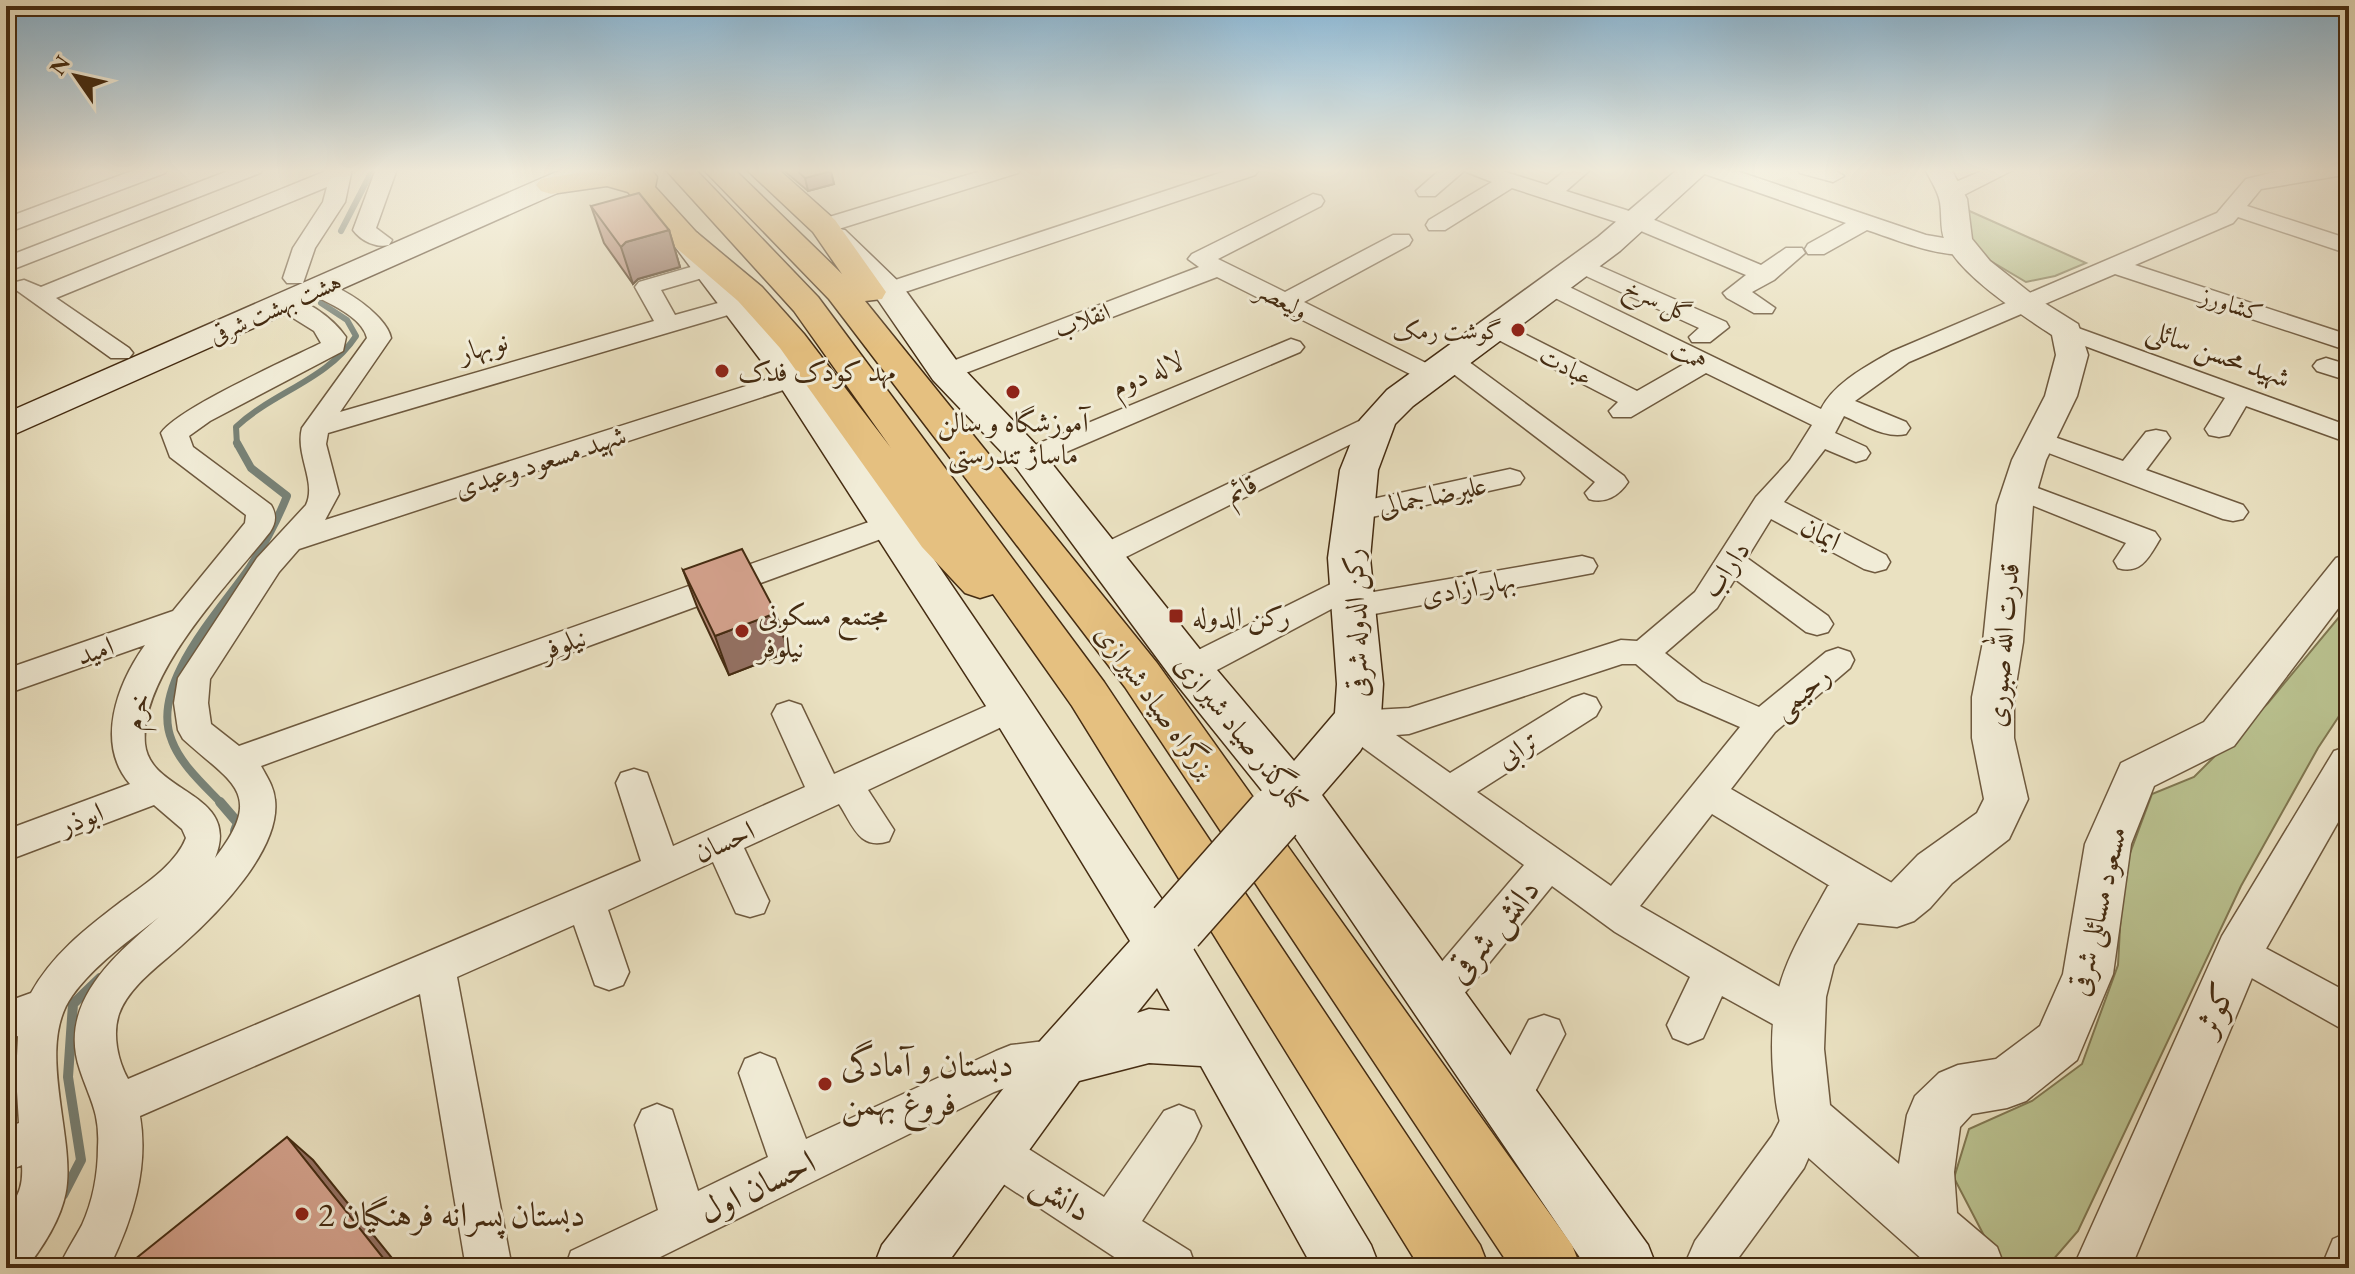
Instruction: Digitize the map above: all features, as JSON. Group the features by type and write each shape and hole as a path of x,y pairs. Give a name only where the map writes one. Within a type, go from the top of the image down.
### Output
{"highway":[{"path":"677,228 696,254 750,294 792,341 936,537 1088,694"},
{"name":"بزرگراه صیاد شیرازی","path":"734,228 806,304 1088,694 1457,1268"},
{"name":"بزرگراه صیاد شیرازی","path":"777,228 841,292 1166,672 1549,1268"},
{"path":"826,228 882,309 1022,476 1166,672"}],"main road":[{"name":"هشت بهشت شرقی","path":"6,403 120,353 300,290 381,240 410,228"},
{"name":"هشت بهشت شرقی","path":"6,427 430,228"},
{"name":"کنارگذر صیاد شیرازی","path":"826,228 888,290 946,372 1028,458 1103,556 1166,672 1283,805 1436,998 1625,1268"},
{"name":"رکن الدوله شرقی","path":"905,1268 1061,1059 1355,724 1360,684 1349,558 1359,470 1378,420 1400,398 1628,228"},
{"path":"696,254 793,379 1011,708 1169,936 1217,1041 1331,1260"},
{"path":"1061,1059 1149,1036 1217,1041"}],"street":[{"path":"6,265 100,228"},
{"path":"18,288 184,228"},
{"path":"316,428 379,338 377,328 362,314 300,290 304,248 317,228"},
{"path":"365,228 381,240"},
{"path":"888,290 1074,228"},
{"path":"1218,268 1200,259 1260,228"},
{"path":"1655,228 1766,275"},
{"path":"1763,308 1735,293 1805,251 1851,228"},
{"path":"1884,228 1922,241 1965,248"},
{"path":"1955,228 1958,240 1980,267 2027,305 2067,331"},
{"name":"داراب","path":"1644,653 1706,600 1766,504 1800,466 1828,420 1875,372 1900,357 2201,228"},
{"path":"2313,228 2349,247"},
{"path":"1285,302 1401,240"},
{"path":"668,325 647,287 696,254"},
{"name":"گل سرخ","path":"1581,265 1717,327 1703,350"},
{"name":"کشاورز","path":"2115,266 2349,343"},
{"name":"ولیعصر","path":"1218,268 1285,302 1442,368 1614,482 1599,493"},
{"name":"انقلاب","path":"946,372 1218,268"},
{"path":"2215,299 2235,280"},
{"name":"همت","path":"1551,287 1703,350 1828,420"},
{"path":"18,288 120,353"},
{"name":"خرم","path":"6,1257 29,1224 45,1187 24,1143 45,1007 64,974 94,943 142,909 200,855 204,831 183,808 138,772 129,753 129,735 143,680 154,656 249,541 260,525 261,512 180,451 175,433 201,415 334,346 334,337 323,326 300,290"},
{"name":"نوبهار","path":"316,428 736,305"},
{"name":"عبادت","path":"1496,329 1630,407 1703,350"},
{"name":"شهید محسن سائلی","path":"2067,331 2240,395 2344,425"},
{"name":"قدرت الله صبوری","path":"1897,906 1913,894 1935,869 1993,826 2006,799 1993,738 1993,697 2003,642 2015,505 2056,408 2072,355 2067,331"},
{"name":"لاله دوم","path":"1028,458 1291,347"},
{"name":"شهید مسعود وعیدی","path":"288,542 793,379"},
{"path":"2219,429 2240,395"},
{"name":"قائم","path":"1103,556 1378,420"},
{"path":"1828,420 1896,428"},
{"path":"1828,420 1856,453"},
{"name":"خرم","path":"82,1268 106,1229 120,1159 117,1105 99,1066 98,1015 116,985 210,893 247,844 256,821 257,789 253,778 195,730 191,703 194,678 268,565 318,509 325,494 312,444 316,428"},
{"path":"2129,473 2156,438"},
{"path":"2040,440 2233,512"},
{"name":"علیرضا جمالی","path":"1354,512 1510,478"},
{"path":"2019,490 2145,539 2129,561"},
{"name":"ایمان","path":"1766,504 1875,562"},
{"name":"نیلوفر","path":"236,761 890,525"},
{"path":"1732,562 1817,624"},
{"name":"بهار آزادی","path":"1166,672 1352,596 1582,566"},
{"name":"مسعود مسائلی شرقی","path":"1929,1225 1926,1172 1934,1115 1958,1091 2007,1083 2059,1043 2088,974 2108,844 2137,775 2219,734 2349,567"},
{"name":"امید","path":"6,682 185,619"},
{"path":"1355,724 1409,721 1621,652 1644,653 1690,691 1763,723"},
{"name":"رحیمی","path":"1615,910 1763,723 1838,660"},
{"name":"ترابی","path":"1449,792 1584,707"},
{"name":"احسان","path":"117,1105 436,970 1011,708"},
{"path":"789,714 836,790 876,830"},
{"path":"1355,724 1615,910 1798,1019"},
{"name":"کوثر","path":"2102,1268 2239,951 2349,763"},
{"path":"634,783 662,869"},
{"name":"ابوذر","path":"6,846 156,789"},
{"path":"1707,793 1897,906"},
{"path":"722,841 750,901"},
{"name":"دانش شرقی","path":"1436,998 1549,863"},
{"path":"1711,1257 1788,1152 1804,1118 1798,1019 1805,977 1845,901 1897,906"},
{"path":"586,903 609,972"},
{"path":"2239,951 2349,1014"},
{"path":"436,970 489,1268"},
{"path":"1688,1025 1714,970"},
{"path":"6,1021 45,1007"},
{"path":"1508,1100 1544,1034"},
{"name":"احسان اول","path":"588,1268 1011,1065 1061,1059"},
{"path":"760,1073 794,1168"},
{"path":"1804,1118 1976,1268"},
{"path":"657,1125 684,1221"},
{"path":"1110,1228 1179,1126"},
{"name":"دانش","path":"992,1151 1173,1268"},
{"path":"2344,1268 2349,1255"}],"green space":[{"path":"1968,228 2009,228 2086,263 2055,276 2026,282 1972,250"},
{"path":"2349,605 2349,701 2318,748 2241,886 2078,1231 2046,1268 2014,1268 1991,1249 1954,1178 1969,1129 2032,1101 2082,1064 2118,965 2123,872 2152,794 2194,777 2268,703"}],"building":[{"path":"607,228 669,230 626,242 621,247"},
{"path":"742,549 776,613 715,636 683,570"},
{"name":"دبستان پسرانه فرهنگیان 2","path":"287,1137 391,1268 124,1268"}],"waterway":[{"path":"237,445 236,427 266,404 330,364 356,336 347,320 321,303"},
{"path":"222,804 181,758 172,741 167,719 170,696 178,673 206,626 255,559 287,496 251,468 237,443"},
{"path":"220,802 238,823 235,831"},
{"path":"63,1195 81,1160 68,1077 73,1004 100,978"}],"place":[{"name":"گوشت رمک","path":"1518,330"},
{"name":"مهد کودک فدک","path":"722,371"},
{"name":"آموزشگاه و سالن ماساژ تندرستی","path":"1013,392"},
{"name":"رکن الدوله","path":"1176,616"},
{"name":"مجتمع مسکونی نیلوفر","path":"742,631"},
{"name":"دبستان و آمادگی فروغ بهمن","path":"825,1084"},
{"name":"دبستان پسرانه فرهنگیان 2","path":"302,1214"}]}
